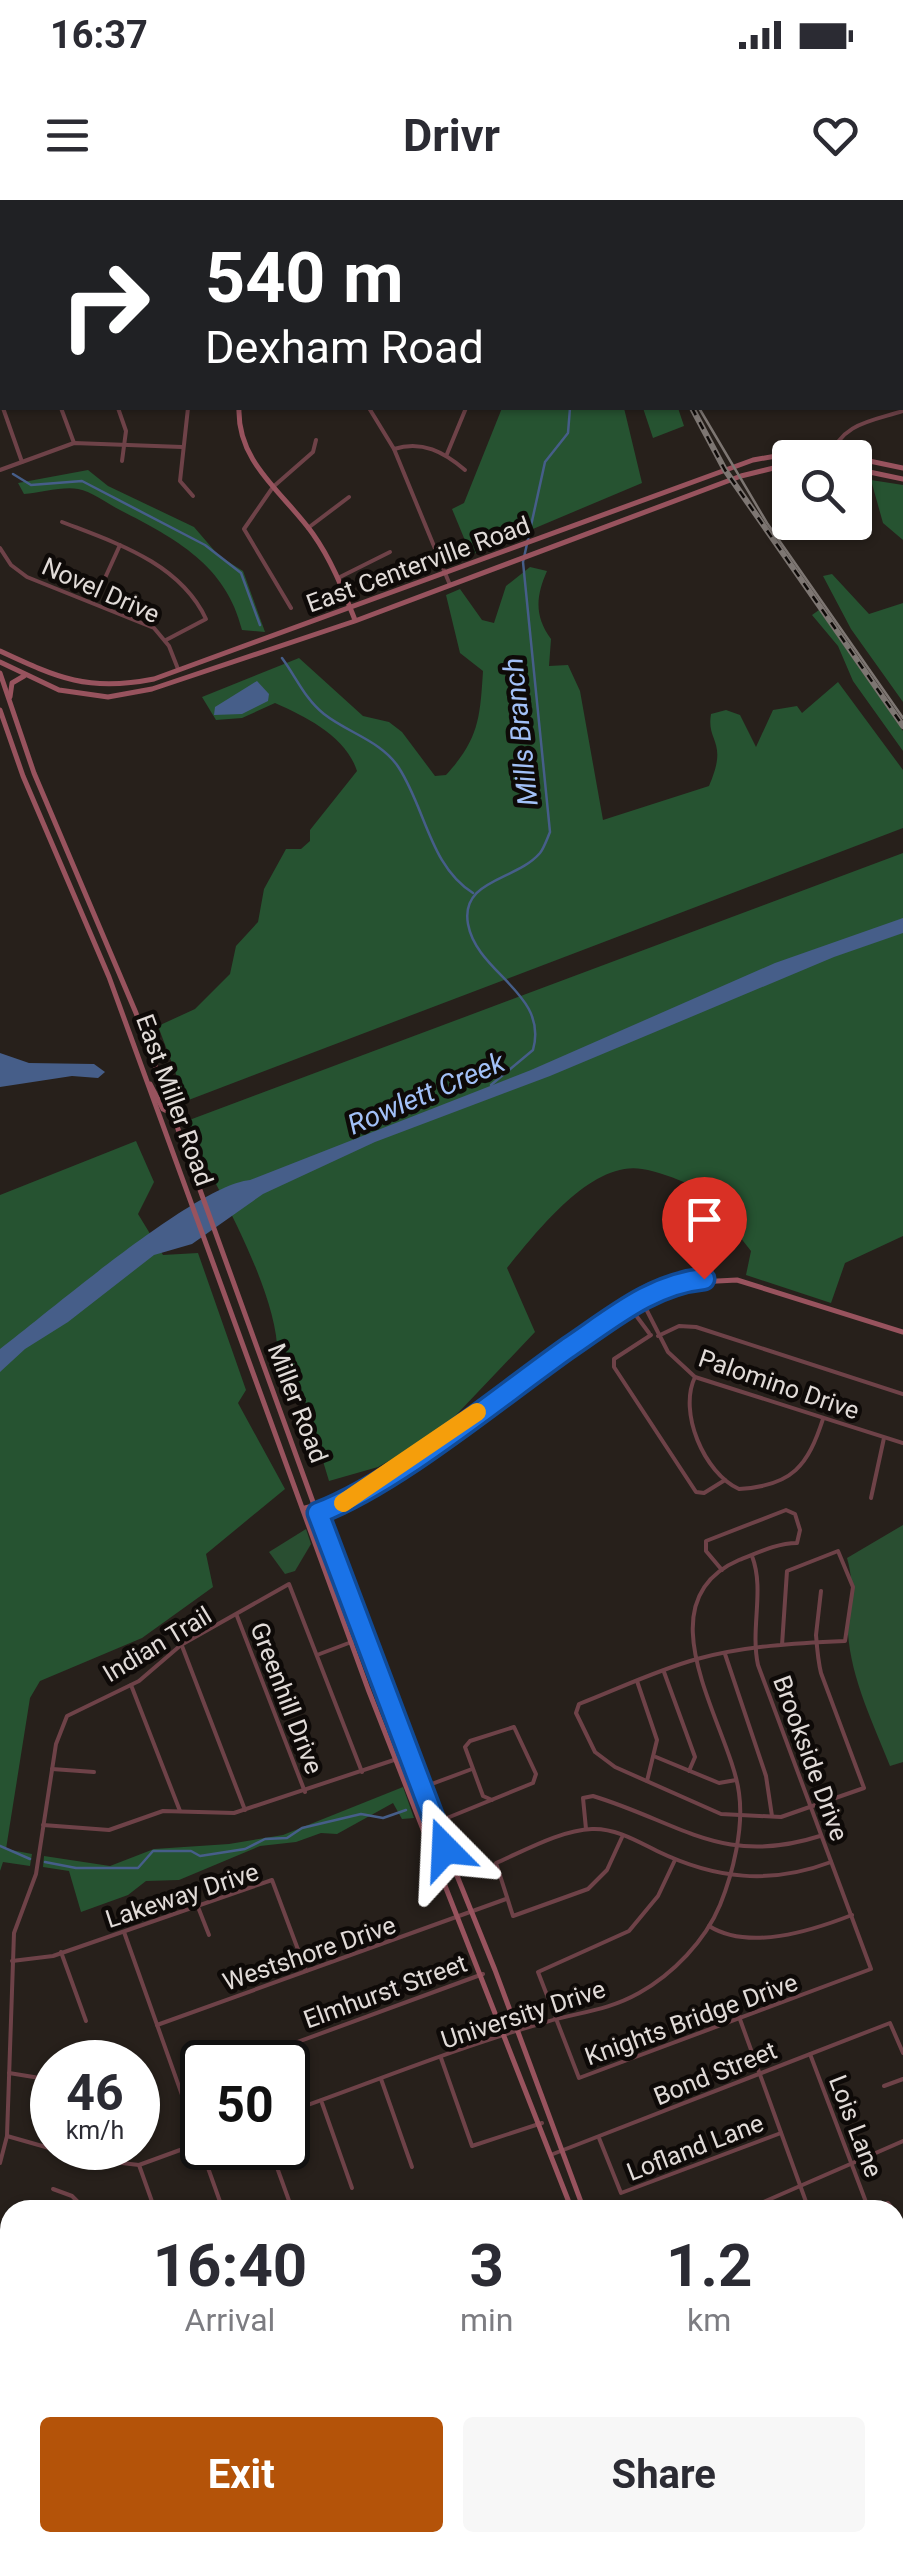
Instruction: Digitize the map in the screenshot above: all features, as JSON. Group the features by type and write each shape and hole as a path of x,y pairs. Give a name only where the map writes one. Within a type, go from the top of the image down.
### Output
{"main road":[{"path":"240,410 245,446 308,528 338,578 355,621"},
{"name":"East Centerville Road","path":"0,651 42,674 92,686 128,684 178,671 351,610 675,488 772,457"},
{"name":"East Centerville Road","path":"872,462 903,468"},
{"name":"East Centerville Road","path":"0,662 59,690 108,697 182,679 355,621 679,499 772,469"},
{"path":"872,473 903,480"},
{"path":"675,488 679,499"},
{"path":"594,520 598,530"},
{"path":"178,671 182,679"},
{"name":"East Miller Road","path":"0,673 40,787 142,1031 171,1113"},
{"path":"10,705 12,682 25,676"},
{"name":"East Miller Road","path":"0,710 148,1082 305,1508"},
{"path":"30,792 40,787"},
{"path":"130,1035 142,1031"},
{"path":"148,1082 163,1109 171,1113"},
{"name":"Miller Road","path":"171,1113 362,1638 472,1912 581,2200"},
{"path":"569,2200 542,2123 351,1642 305,1508 348,1496 376,1482 630,1306 686,1281 737,1280 903,1332"},
{"path":"308,1516 342,1504 348,1496"},
{"path":"426,1830 436,1826"},
{"path":"443,1873 453,1868"}],"street":[{"path":"4,410 22,462"},
{"path":"62,410 74,443"},
{"path":"118,410 126,442 122,461"},
{"path":"188,410 180,480 193,496"},
{"path":"370,410 394,449 450,584"},
{"path":"447,454 465,410"},
{"path":"840,440 845,430 903,411"},
{"path":"291,608 278,581 244,534 274,487 313,452 316,440"},
{"path":"0,470 74,443 182,447"},
{"path":"394,449 410,444 447,454 465,470"},
{"path":"308,528 349,498"},
{"path":"62,522 120,545 168,574 197,599 206,619 166,640"},
{"path":"94,602 120,545"},
{"name":"Novel Drive","path":"0,548 27,577 154,628 166,640 178,671"},
{"path":"338,578 390,552"},
{"name":"Palomino Drive","path":"641,1299 675,1361 695,1376 903,1443"},
{"path":"630,1306 651,1334 658,1336 680,1326 696,1327 903,1394"},
{"path":"651,1334 614,1360 614,1367 696,1492 704,1493 725,1480"},
{"path":"695,1376 687,1405 690,1424 725,1480 744,1490 801,1468 811,1454 823,1419"},
{"path":"871,1498 884,1438"},
{"path":"786,1510 795,1514 800,1530 797,1544 752,1556 722,1570 706,1551 706,1541 786,1510"},
{"path":"782,1645 787,1571 835,1551 843,1558 853,1586 845,1641 816,1642 754,1648 696,1659 576,1706 596,1752 614,1768 702,1808 739,1817 772,1818 864,1788 821,1674 816,1642 821,1591"},
{"name":"Brookside Drive","path":"752,1556 758,1575 754,1648 871,1966"},
{"name":"University Drive","path":"310,2105 518,2031 577,2018 637,1994 679,1963 709,1926 729,1875 739,1817 736,1780 704,1698 696,1659 697,1608 706,1588 722,1570"},
{"name":"Indian Trail","path":"0,2163 7,2136 16,1920 36,1874 58,1731 67,1716 132,1684 182,1645 238,1616 284,1585 293,1590 317,1655"},
{"name":"Greenhill Drive","path":"238,1616 305,1792"},
{"path":"362,1638 317,1655 362,1772"},
{"path":"182,1645 244,1810"},
{"path":"725,1654 766,1776 772,1818"},
{"path":"663,1671 695,1756 690,1770"},
{"path":"637,1681 654,1724 656,1757 647,1782"},
{"path":"132,1684 180,1812"},
{"path":"436,1826 536,1780 514,1727 466,1744 483,1796 492,1800"},
{"path":"43,1825 110,1830 154,1812 204,1815 244,1810 409,1755"},
{"path":"656,1757 719,1783 736,1780"},
{"path":"421,1788 472,1768"},
{"path":"52,1769 94,1772"},
{"path":"586,1829 583,1798 592,1796 688,1834 735,1847 767,1849 822,1835"},
{"path":"623,1835 607,1870 579,1894 517,1917 506,1898 496,1862 586,1829 623,1835 675,1860 729,1875 787,1875 831,1862"},
{"path":"554,2020 538,1972 630,1931 658,1896 675,1860"},
{"name":"Lakeway Drive","path":"12,1961 61,1952 272,1880 306,1971"},
{"name":"Westshore Drive","path":"157,2025 506,1898"},
{"path":"198,1907 208,1935"},
{"path":"709,1926 735,1935 768,1936 816,1928 852,1915"},
{"path":"124,1932 180,2087"},
{"path":"61,1952 86,2022"},
{"name":"Knights Bridge Drive","path":"554,2020 575,2072 582,2079 867,1974 871,1966"},
{"name":"Elmhurst Street","path":"302,2040 483,1974"},
{"path":"733,2000 806,2200"},
{"name":"Bond Street","path":"553,2154 890,2023 903,2053"},
{"name":"Lois Lane","path":"810,2054 865,2200"},
{"path":"441,2058 472,2146 542,2123"},
{"path":"9,2073 30,2076"},
{"path":"381,2079 412,2166"},
{"path":"884,2086 903,2079"},
{"path":"321,2101 352,2188"},
{"name":"Lofland Lane","path":"599,2138 621,2193 781,2134"},
{"path":"7,2136 30,2143"},
{"path":"771,2200 850,2161 903,2141"},
{"path":"141,2170 151,2200"},
{"path":"209,2170 219,2200"},
{"path":"278,2170 289,2200"},
{"path":"54,2188 76,2200"}],"green space":[{"path":"501,410 624,410 642,483 471,555 452,509 464,503"},
{"path":"644,410 679,410 684,426 653,438"},
{"path":"88,470 108,486 194,527 219,556 243,571 265,632 242,630 234,607 211,571 160,532 83,490 65,488 24,494 18,483"},
{"path":"872,480 903,485 903,540 883,523"},
{"path":"530,567 547,571 538,606 551,639 549,666 568,665 580,691 603,820 709,786 717,759 711,714 726,710 740,715 756,747 773,710 797,706 802,713 838,682 903,770 903,828 186,1101 158,1026 195,1009 230,974 236,946 258,922 264,889 286,849 301,849 310,841 310,830 357,771 334,738 312,721 275,703 242,718 216,720 202,697 299,658 363,716 389,722 402,732 435,776 446,775 476,727 483,671 460,653 446,595 460,589 482,620 494,623 506,586"},
{"path":"832,574 869,614 903,603 903,702 851,629 823,576"},
{"path":"819,610 903,731 903,751 853,681 838,646 812,615"},
{"path":"903,853 903,1236 845,1263 831,1303 746,1275 751,1251 736,1232 745,1219 738,1205 642,1169 623,1169 603,1176 566,1202 507,1268 535,1332 439,1433 378,1467 329,1481 303,1395 289,1388 276,1370 277,1343 271,1313 246,1244 184,1122"},
{"path":"136,1141 154,1182 138,1214 163,1255 198,1253 246,1390 238,1403 285,1489 206,1554 213,1587 142,1638 40,1681 30,1698 6,1849 32,1854 30,1866 3,1862 0,1871 0,1195"},
{"path":"903,1525 903,1762 890,1766 864,1701 850,1650 851,1580 847,1558"},
{"path":"306,1529 311,1544 295,1571 285,1574 269,1552"},
{"path":"403,1787 414,1818 402,1819 393,1803 337,1834 321,1833 296,1842 260,1846 179,1880 146,1881 128,1895 81,1912 69,1871 43,1867 44,1856 110,1866 154,1849 229,1844 283,1835"}],"water":[{"path":"257,681 269,694 268,701 242,714 214,715 215,707"},
{"path":"903,918 903,933 834,957 550,1076 375,1142 263,1194 192,1244 154,1255 68,1322 25,1349 0,1372 0,1349 160,1226 226,1187 531,1070 775,963"},
{"path":"0,1053 29,1063 94,1064 105,1072 98,1078 72,1076 0,1087"}],"waterway":[{"name":"Mills Branch","path":"491,1085 533,1050 535,1030 522,998 474,941 468,909 481,889 518,870 540,853 550,832 523,562 545,462 568,433 570,410"},
{"path":"13,474 31,485 82,481 205,545 241,573 260,625"},
{"path":"282,658 317,708 392,759 408,784 447,868 473,893"},
{"path":"45,1862 76,1868 138,1868 153,1851 191,1851 200,1856 245,1849 265,1839 287,1838 302,1828 361,1814 383,1818 406,1810"},
{"path":"0,1846 30,1859"}],"tram line":[{"path":"700,410 767,523 903,718"}],"railway":[{"path":"693,410 725,470 903,726"}],"slow traffic":[{"path":"343,1503 477,1412"}],"route":[{"path":"445,1849 372,1665 318,1513 342,1504 348,1496 376,1482 630,1306 678,1283 704,1279"}],"water label":[{"name":"Rowlett Creek","path":"426,1093"}]}
